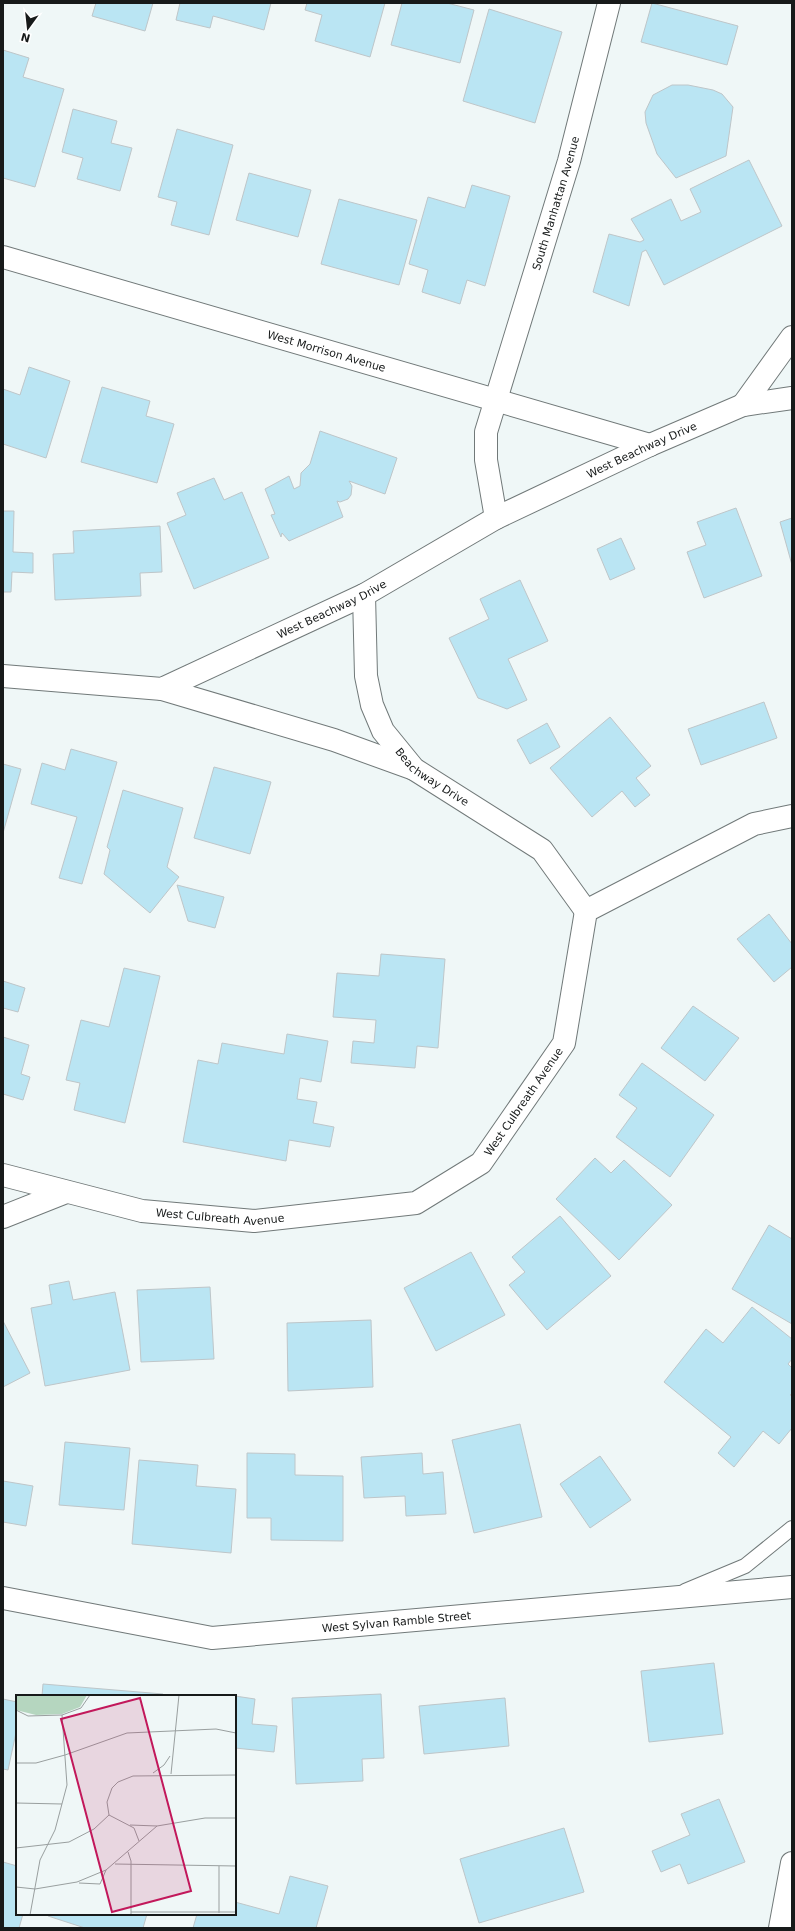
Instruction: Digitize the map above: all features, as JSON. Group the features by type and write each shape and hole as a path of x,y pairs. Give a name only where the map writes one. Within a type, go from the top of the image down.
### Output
{"street":[{"name":"South Manhattan Avenue","path":"497,401 569,161 610,3"},
{"name":"West Morrison Avenue","path":"3,257 650,445"},
{"path":"743,405 792,338"},
{"name":"West Beachway Drive","path":"162,689 364,595 496,518 650,445 743,405 792,398"},
{"path":"496,518 486,460 486,432 497,401"},
{"name":"Beachway Drive","path":"364,595 366,676 372,706 383,731 414,769 542,850 586,911"},
{"name":"West Beachway Drive","path":"3,676 162,689 334,740 414,769"},
{"path":"586,911 754,824 792,816"},
{"name":"West Culbreath Avenue","path":"3,1175 142,1211 254,1222 416,1203 482,1163 564,1043 586,911"},
{"path":"3,1217 66,1192"},
{"name":"West Sylvan Ramble Street","path":"3,1598 212,1638 792,1587"},
{"path":"780,1928 792,1863"}],"lane":[{"path":"670,1598 745,1566 792,1528"}],"building":[{"path":"96,3 153,3 145,31 92,16"},
{"path":"180,3 271,3 264,30 213,16 210,28 176,20"},
{"path":"307,3 385,3 370,57 315,41 322,15 305,10"},
{"path":"402,3 447,3 474,10 460,63 391,45"},
{"path":"652,3 738,26 727,65 641,42"},
{"path":"489,9 562,32 535,123 463,101"},
{"path":"3,50 29,58 23,77 64,89 35,187 3,178"},
{"path":"672,85 688,85 713,90 722,94 733,107 726,156 676,178 657,154 646,123 645,112 653,95"},
{"path":"73,109 117,121 111,143 132,148 120,191 77,179 83,158 62,152"},
{"path":"177,129 233,145 209,235 171,225 177,202 158,197"},
{"path":"749,160 782,226 664,285 646,250 642,252 629,306 593,292 609,234 640,242 644,240 631,219 671,199 681,221 701,212 690,189"},
{"path":"249,173 311,190 298,237 236,220"},
{"path":"472,185 510,196 485,286 467,280 460,304 422,292 428,270 409,264 428,197 465,208"},
{"path":"339,199 417,220 399,285 321,264"},
{"path":"29,367 70,381 46,458 3,444 3,389 20,395"},
{"path":"102,387 150,401 146,416 174,424 157,483 81,462"},
{"path":"320,431 397,458 385,494 349,481 352,486 351,495 348,499 340,502 337,501 343,517 289,541 282,533 281,537 271,515 275,514 265,489 289,476 294,489 300,486 301,473 310,464"},
{"path":"214,478 224,500 242,492 269,558 194,589 167,523 186,515 177,493"},
{"path":"736,508 762,576 704,598 687,552 706,545 697,522"},
{"path":"3,511 14,511 13,552 33,553 33,573 12,572 11,592 3,592"},
{"path":"792,518 792,565 780,522"},
{"path":"160,526 162,572 140,573 141,596 55,600 53,554 74,553 73,531"},
{"path":"621,538 635,569 610,580 597,549"},
{"path":"520,580 548,641 508,659 527,700 507,709 478,698 449,638 489,619 480,599"},
{"path":"764,702 777,738 701,765 688,729"},
{"path":"610,717 651,766 636,778 650,795 635,807 622,791 592,817 550,768"},
{"path":"547,723 560,747 530,764 517,740"},
{"path":"71,749 117,762 82,884 59,878 77,817 31,804 42,763 65,770"},
{"path":"3,764 21,769 3,833"},
{"path":"214,767 271,782 250,854 194,838"},
{"path":"123,790 183,808 167,867 179,877 150,913 104,874 110,850 107,847"},
{"path":"177,885 224,897 215,928 188,921"},
{"path":"769,914 792,944 792,967 774,982 737,939"},
{"path":"381,954 445,959 438,1048 417,1046 415,1068 351,1063 353,1041 374,1043 376,1020 333,1017 337,973 379,976"},
{"path":"124,968 160,976 125,1123 74,1110 80,1083 66,1080 81,1020 109,1027"},
{"path":"3,981 25,988 18,1012 3,1008"},
{"path":"693,1006 739,1038 705,1081 661,1048"},
{"path":"287,1034 328,1041 321,1082 300,1078 297,1099 317,1102 313,1123 334,1127 330,1147 289,1140 286,1161 183,1142 198,1060 218,1064 222,1043 284,1054"},
{"path":"3,1037 29,1045 21,1074 30,1077 23,1100 3,1094"},
{"path":"642,1063 714,1115 670,1177 616,1137 637,1108 619,1095"},
{"path":"595,1158 611,1173 624,1160 672,1205 619,1260 556,1199"},
{"path":"560,1216 611,1276 547,1330 509,1285 525,1272 512,1257"},
{"path":"769,1225 792,1239 792,1324 732,1289"},
{"path":"471,1252 505,1315 436,1351 404,1288"},
{"path":"69,1281 73,1300 115,1292 130,1370 45,1386 31,1308 52,1304 49,1285"},
{"path":"210,1287 214,1359 141,1362 137,1290"},
{"path":"752,1307 792,1339 792,1359 788,1364 792,1368 792,1393 790,1395 792,1396 792,1428 779,1444 763,1431 734,1467 718,1453 731,1437 664,1382 706,1329 723,1343"},
{"path":"371,1320 373,1387 288,1391 287,1323"},
{"path":"3,1321 30,1373 3,1387"},
{"path":"520,1424 542,1517 474,1533 452,1440"},
{"path":"65,1442 130,1448 124,1510 59,1505"},
{"path":"247,1453 295,1454 295,1475 343,1476 343,1541 271,1540 271,1518 247,1518"},
{"path":"422,1453 423,1474 443,1472 446,1514 406,1516 405,1496 364,1498 361,1457"},
{"path":"600,1456 631,1500 590,1528 560,1484"},
{"path":"139,1460 198,1465 196,1486 236,1489 231,1553 132,1544"},
{"path":"3,1481 33,1486 26,1526 3,1522"},
{"path":"714,1663 723,1734 649,1742 641,1671"},
{"path":"43,1684 163,1694 163,1695 42,1695"},
{"path":"381,1694 384,1758 362,1759 363,1781 296,1784 292,1698"},
{"path":"236,1696 255,1699 252,1724 277,1726 274,1752 236,1748"},
{"path":"505,1698 509,1746 424,1754 419,1706"},
{"path":"3,1699 16,1702 16,1733 8,1770 3,1769"},
{"path":"719,1799 745,1862 688,1884 680,1864 661,1872 652,1851 690,1835 681,1814"},
{"path":"564,1828 584,1892 479,1923 460,1859"},
{"path":"3,1862 16,1866 16,1915 23,1915 19,1928 3,1928"},
{"path":"290,1876 328,1886 316,1928 193,1928 197,1915 236,1915 236,1902 279,1914"},
{"path":"147,1915 143,1928 85,1928 48,1916"}]}
